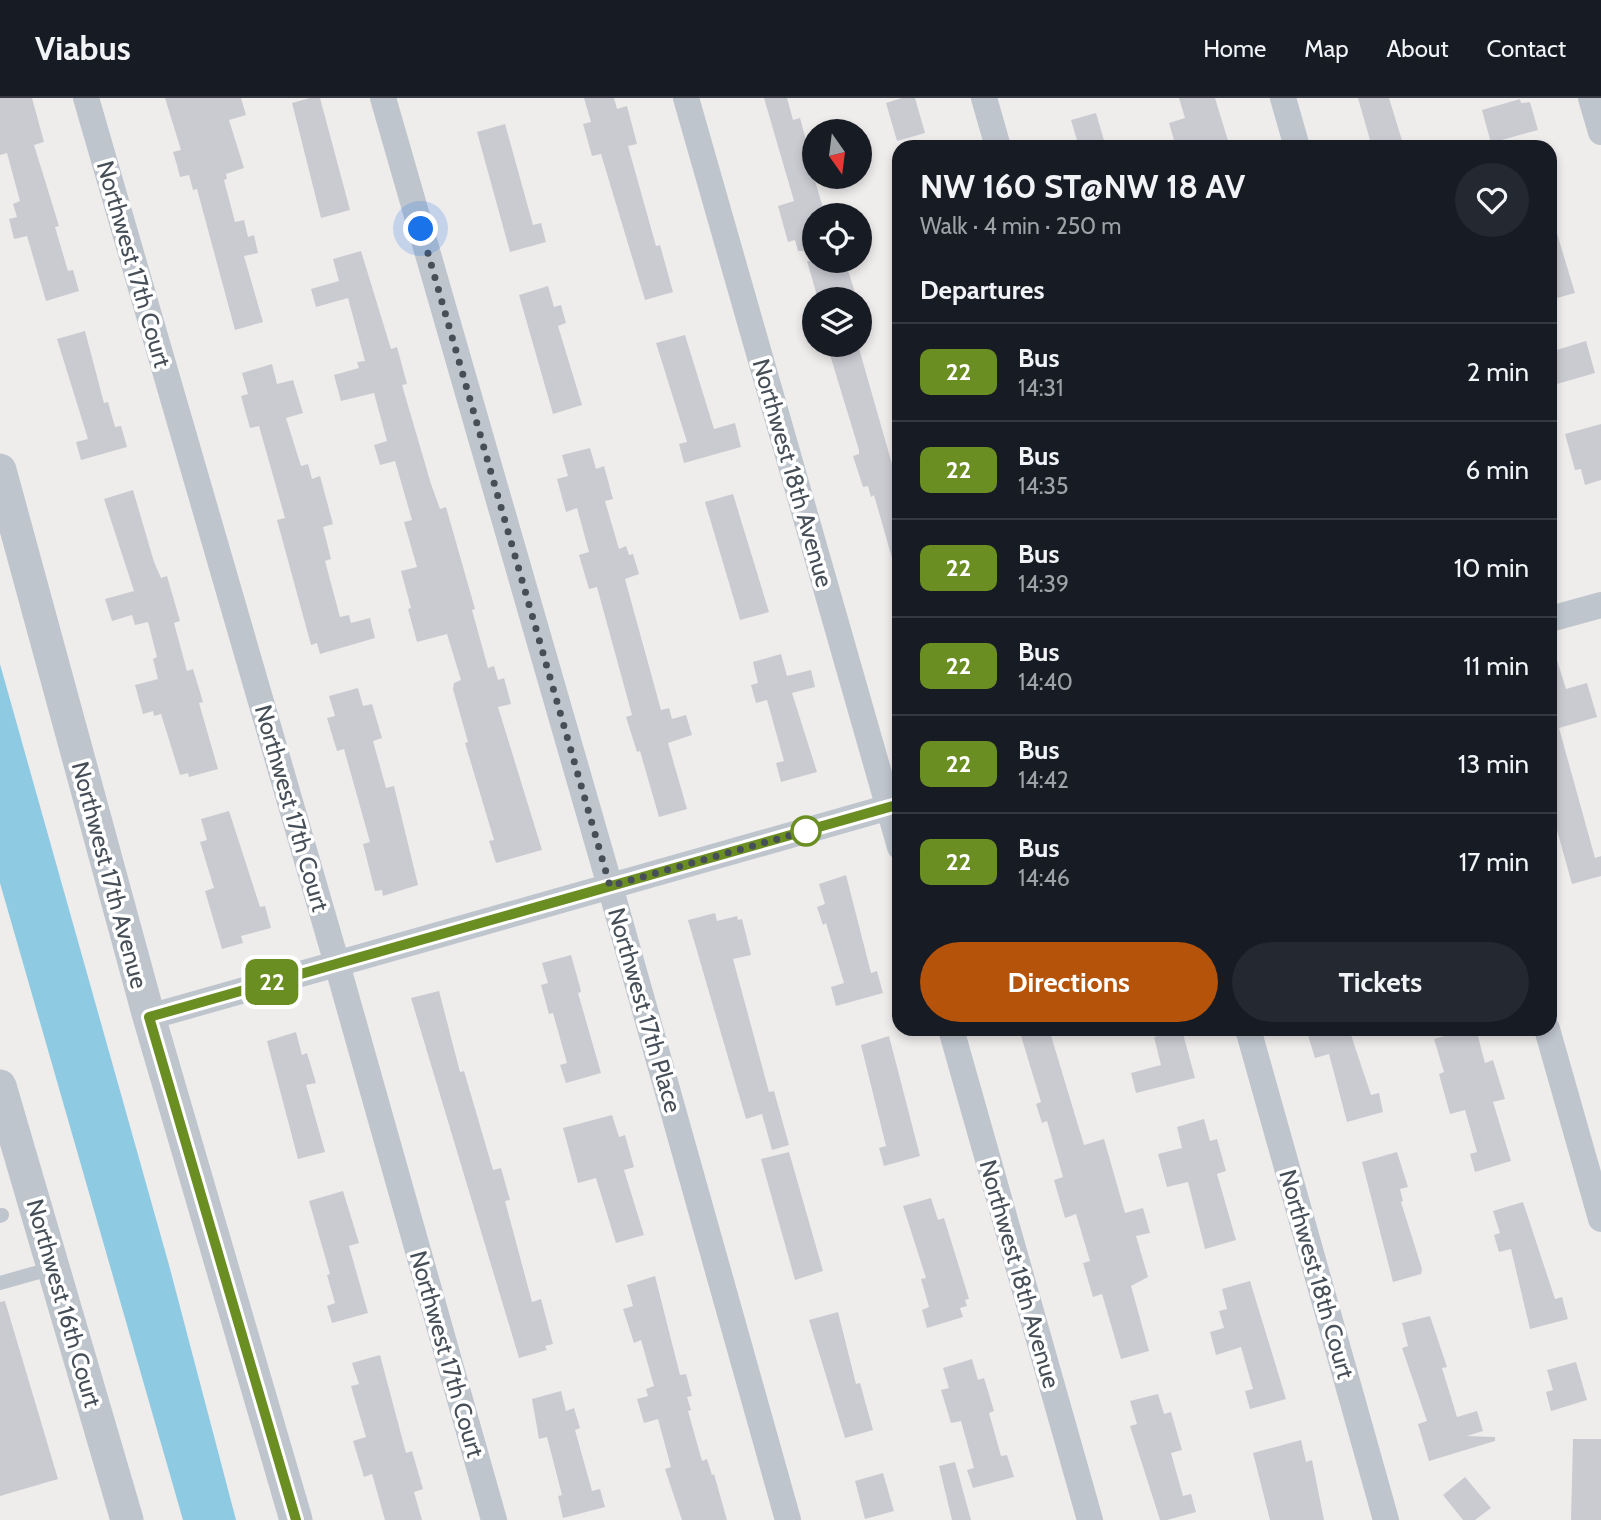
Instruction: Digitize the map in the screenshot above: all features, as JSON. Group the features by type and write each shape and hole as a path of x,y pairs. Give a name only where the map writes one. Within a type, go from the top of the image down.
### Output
{"street":[{"name":"Northwest 17th Court","path":"86,98 337,964 494,1520"},
{"name":"Northwest 17th Place","path":"383,98 610,886 788,1520"},
{"name":"Northwest 18th Avenue","path":"686,98 892,799"},
{"path":"984,98 996,140"},
{"path":"1283,98 1295,140"},
{"path":"1591,98 1601,132"},
{"name":"Northwest 17th Avenue","path":"0,470 149,1017 296,1520"},
{"path":"1557,618 1601,605"},
{"path":"149,1017 892,807"},
{"name":"Northwest 18th Avenue","path":"953,1036 1090,1520"},
{"name":"Northwest 18th Court","path":"1250,1036 1386,1520"},
{"path":"1549,1036 1601,1219"},
{"name":"Northwest 16th Court","path":"0,1086 127,1520"}],"lane":[{"path":"0,1283 53,1268"}],"water":[{"path":"0,664 169,1265 236,1520 183,1520 0,883"}],"building":[{"path":"0,98 32,98 44,142 34,145 59,226 55,227 68,271 73,270 79,291 46,301 27,236 14,239 9,219 17,217 13,204 20,201 7,153 0,155"},
{"path":"165,98 241,98 246,115 229,120 244,168 226,174 227,179 224,180 235,222 244,220 248,237 254,235 258,253 244,256 263,322 235,330 197,189 193,190 189,175 180,177 173,152 181,150"},
{"path":"320,98 350,210 321,218 292,103"},
{"path":"584,98 614,98 617,109 627,106 637,144 628,146 656,246 660,245 673,292 645,300 601,154 592,156 583,124 591,122"},
{"path":"764,98 787,98 793,120 800,118 802,189 817,189 822,203 802,203 802,251 798,251 795,240 788,242 778,206 794,201"},
{"path":"902,98 915,98 925,133 897,140 886,103"},
{"path":"1179,98 1215,98 1228,140 1174,140 1169,123 1185,118"},
{"path":"1358,98 1389,98 1402,140 1370,140"},
{"path":"1520,99 1521,103 1530,102 1538,130 1502,140 1490,140 1482,110"},
{"path":"1096,113 1104,140 1077,140 1071,120"},
{"path":"505,124 533,225 541,223 546,242 510,252 477,132"},
{"path":"1557,234 1575,293 1557,298"},
{"path":"361,251 391,349 397,347 407,384 402,385 431,484 440,509 446,507 475,609 472,610 488,668 494,666 498,680 504,678 511,704 498,707 542,850 496,863 489,841 494,840 465,743 468,742 453,689 454,683 461,680 447,634 417,642 408,609 411,608 401,571 417,567 404,522 412,520 395,461 380,465 374,445 387,441 374,393 341,401 334,375 359,368 357,362 365,361 348,298 316,307 311,289 339,281 333,259"},
{"path":"810,273 849,273 853,287 815,287"},
{"path":"548,286 554,307 561,305 566,323 558,326 582,405 553,414 519,295"},
{"path":"85,331 104,403 108,402 115,427 121,426 127,447 81,460 76,442 88,439 57,339"},
{"path":"685,335 714,429 735,423 741,447 684,463 679,444 687,442 656,343"},
{"path":"1586,341 1595,373 1557,384 1557,350"},
{"path":"831,357 861,357 892,464 892,558 874,495 871,497 868,486 863,487 853,456 859,454"},
{"path":"272,364 277,384 293,380 303,413 286,418 301,466 308,464 312,479 320,476 333,524 323,527 331,559 325,561 340,617 349,615 351,623 370,618 375,638 320,654 317,643 311,645 277,520 285,518 259,426 250,428 241,396 248,394 242,373"},
{"path":"1601,424 1601,480 1585,485 1581,469 1575,470 1565,434"},
{"path":"590,448 596,469 604,466 613,499 605,501 619,549 626,546 629,555 633,554 639,574 625,579 661,710 669,708 672,719 686,715 692,735 668,743 687,809 659,817 640,751 637,752 626,717 632,715 597,587 589,589 579,555 589,552 577,508 566,512 557,479 568,476 562,455"},
{"path":"133,490 154,562 161,578 167,576 180,621 174,623 187,671 193,669 203,702 199,703 218,769 189,777 188,773 180,775 161,714 154,716 153,711 143,714 135,685 158,679 153,659 157,657 148,622 135,625 132,615 112,621 105,599 134,591 104,499"},
{"path":"733,494 769,612 740,620 705,502"},
{"path":"781,654 787,676 811,670 815,687 792,693 817,772 781,782 776,763 784,761 767,700 756,703 751,685 758,683 753,662"},
{"path":"1557,660 1566,689 1587,683 1597,717 1559,728 1595,858 1601,856 1601,876 1572,884 1557,830"},
{"path":"358,688 363,706 372,704 382,738 373,741 386,788 394,786 418,885 383,896 382,890 375,891 363,844 370,842 344,749 337,751 327,718 335,716 329,696"},
{"path":"229,811 260,907 265,906 271,928 241,936 243,943 222,949 205,891 214,888 200,842 207,840 201,819"},
{"path":"846,875 871,973 877,971 883,993 836,1006 831,987 844,983 826,923 823,925 817,907 825,904 819,884"},
{"path":"715,913 717,921 737,916 738,920 742,919 751,955 733,959 769,1092 774,1091 789,1145 772,1150 762,1114 746,1119 688,920"},
{"path":"571,955 581,992 578,993 601,1073 566,1083 560,1065 567,1063 553,1013 549,1014 541,985 548,983 542,963"},
{"path":"439,991 460,1072 464,1071 493,1170 501,1168 510,1200 505,1201 532,1302 541,1299 553,1344 545,1346 547,1350 519,1358 411,998"},
{"path":"296,1032 302,1055 307,1053 316,1083 306,1085 325,1152 298,1159 267,1041"},
{"path":"889,1036 920,1156 884,1166 879,1148 886,1146 861,1045"},
{"path":"1021,1036 1051,1036 1084,1145 1104,1139 1125,1213 1143,1208 1150,1233 1136,1236 1148,1277 1131,1286 1149,1351 1121,1359 1102,1294 1093,1297 1083,1263 1090,1261 1076,1214 1065,1218 1054,1180 1063,1177 1047,1121 1042,1123 1036,1104 1041,1102"},
{"path":"1184,1036 1195,1078 1136,1093 1131,1073 1161,1065 1154,1037"},
{"path":"1308,1036 1351,1036 1371,1095 1379,1093 1383,1112 1347,1122 1329,1054 1315,1058"},
{"path":"1445,1036 1478,1036 1485,1063 1493,1060 1505,1099 1493,1102 1511,1161 1475,1172 1470,1154 1477,1152 1465,1110 1450,1114 1439,1074 1444,1072 1434,1039"},
{"path":"612,1115 619,1137 625,1135 634,1167 624,1170 644,1235 616,1243 596,1178 578,1183 563,1128"},
{"path":"1204,1119 1210,1141 1217,1139 1226,1171 1217,1174 1236,1240 1205,1249 1188,1182 1167,1187 1158,1154 1182,1148 1177,1127"},
{"path":"789,1152 823,1271 795,1280 761,1159"},
{"path":"1397,1152 1408,1187 1400,1189 1401,1202 1422,1269 1421,1274 1393,1282 1362,1162"},
{"path":"343,1191 359,1243 349,1246 368,1313 332,1323 327,1306 335,1303 327,1275 330,1274 309,1201"},
{"path":"931,1198 938,1220 944,1218 969,1299 965,1300 967,1306 960,1308 963,1317 927,1328 922,1310 929,1307 921,1279 926,1278 903,1206"},
{"path":"1523,1202 1555,1299 1562,1297 1568,1319 1530,1329 1511,1249 1499,1252 1494,1235 1500,1233 1493,1211"},
{"path":"655,1276 680,1375 686,1374 692,1396 687,1397 691,1410 688,1411 702,1461 707,1459 712,1475 714,1474 727,1520 682,1520 665,1469 671,1467 658,1419 644,1423 637,1399 648,1396 646,1389 654,1386 641,1340 634,1343 623,1309 633,1306 627,1285"},
{"path":"1250,1281 1286,1399 1250,1409 1245,1391 1253,1389 1241,1347 1216,1355 1210,1332 1224,1328 1219,1311 1227,1309 1222,1289"},
{"path":"5,1301 58,1479 0,1496 0,1302"},
{"path":"838,1312 856,1384 860,1383 873,1430 845,1438 809,1320"},
{"path":"1430,1316 1447,1367 1442,1368 1457,1417 1477,1411 1483,1431 1467,1436 1495,1437 1495,1441 1429,1461 1418,1424 1427,1421 1402,1348 1408,1346 1402,1323"},
{"path":"380,1355 406,1453 412,1451 423,1489 414,1492 422,1520 385,1520 372,1474 364,1477 353,1441 366,1437 351,1386 359,1384 352,1363"},
{"path":"972,1359 978,1380 984,1378 994,1411 989,1413 1001,1456 1007,1455 1014,1477 973,1488 967,1470 974,1468 961,1421 951,1423 941,1390 949,1388 943,1368"},
{"path":"1576,1362 1587,1400 1551,1411 1546,1392 1553,1390 1547,1370"},
{"path":"561,1391 566,1411 574,1408 580,1428 575,1430 592,1491 600,1489 605,1507 563,1518 558,1496 562,1495 547,1437 539,1439 532,1399"},
{"path":"1158,1394 1164,1414 1171,1412 1182,1450 1171,1453 1183,1496 1191,1494 1196,1512 1167,1520 1160,1520 1130,1426 1137,1424 1130,1401"},
{"path":"1573,1439 1601,1439 1601,1520 1571,1520"},
{"path":"1301,1440 1306,1462 1312,1460 1324,1520 1270,1520 1253,1453"},
{"path":"955,1462 971,1520 952,1520 939,1466"},
{"path":"883,1473 894,1511 865,1519 855,1481"},
{"path":"1465,1477 1491,1508 1475,1520 1463,1520 1443,1495"}],"bus line":[{"name":"22","path":"296,1520 149,1017 892,806"}],"route":[{"path":"421,229 610,886 813,829 806,831"}]}
